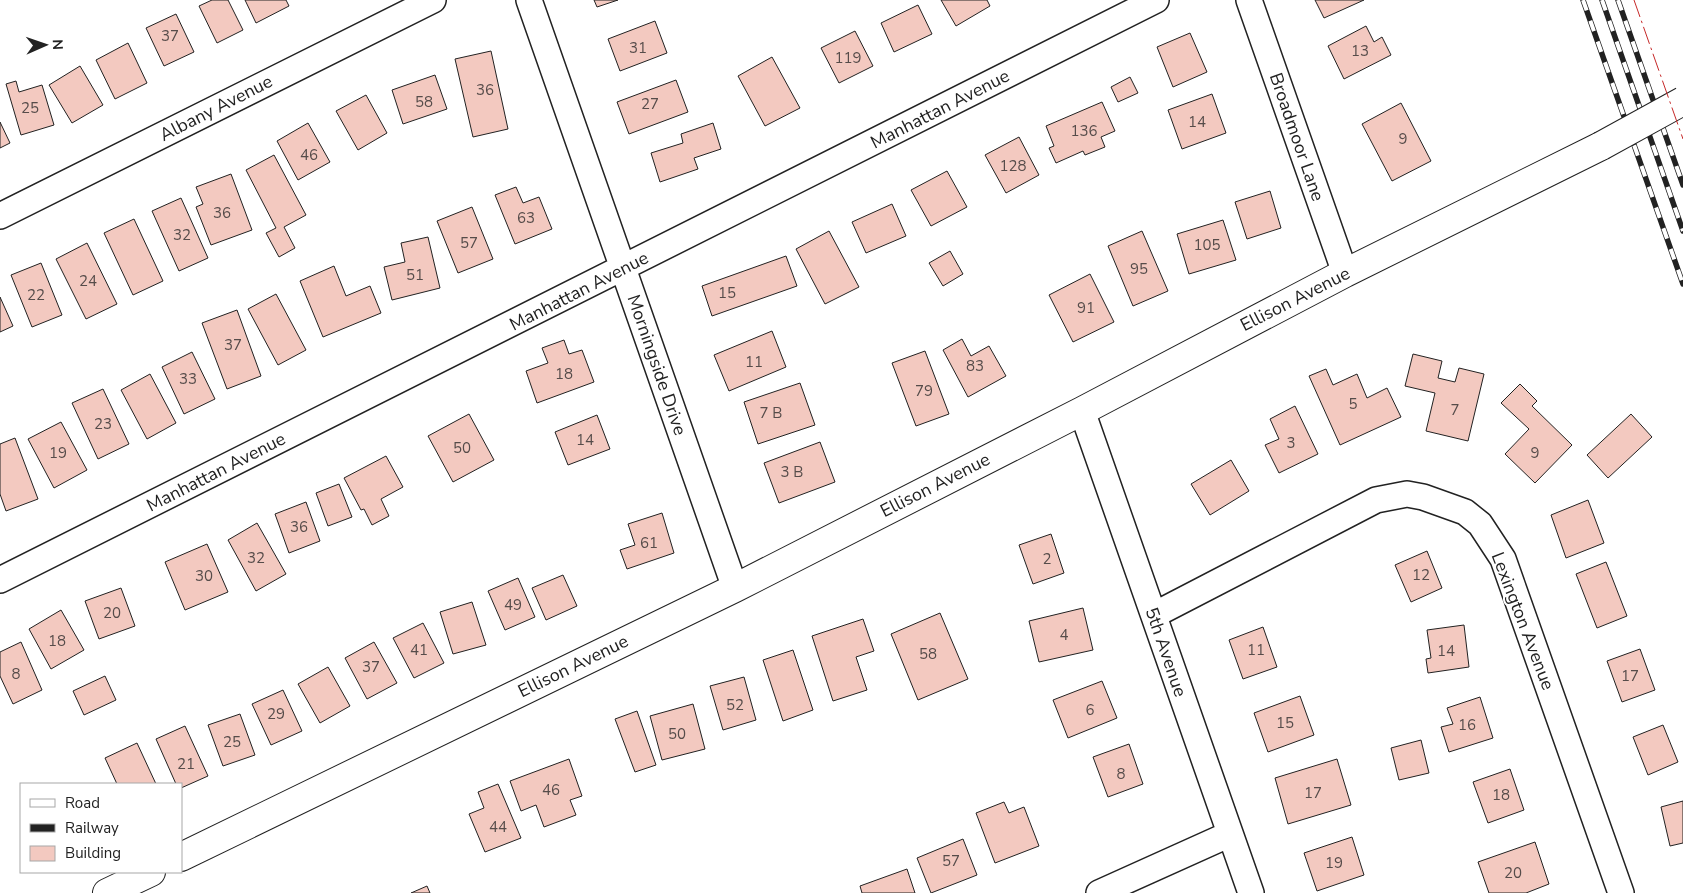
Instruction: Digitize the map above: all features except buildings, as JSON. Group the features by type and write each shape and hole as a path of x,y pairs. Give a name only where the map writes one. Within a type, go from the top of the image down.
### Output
{"street":[{"name":"Albany Avenue","path":"0,216 433,0"},
{"name":"Morningside Drive","path":"529,0 735,588"},
{"name":"Manhattan Avenue","path":"0,580 1156,0"},
{"name":"Broadmoor Lane","path":"1249,0 1345,273"},
{"name":"Ellison Avenue","path":"182,857 735,588 1082,411 1345,273 1601,146 1683,101"},
{"name":"5th Avenue","path":"1082,411 1251,893"},
{"name":"Lexington Avenue","path":"1154,615 1376,500 1407,494 1423,497 1465,512 1480,524 1503,559 1621,893"},
{"path":"1099,893 1230,834"},
{"path":"107,893 148,873"}],"railway":[{"path":"1583,0 1683,284"},
{"path":"1602,0 1683,231"},
{"path":"1618,0 1683,185"}],"power":[{"path":"1634,0 1683,139"}]}
